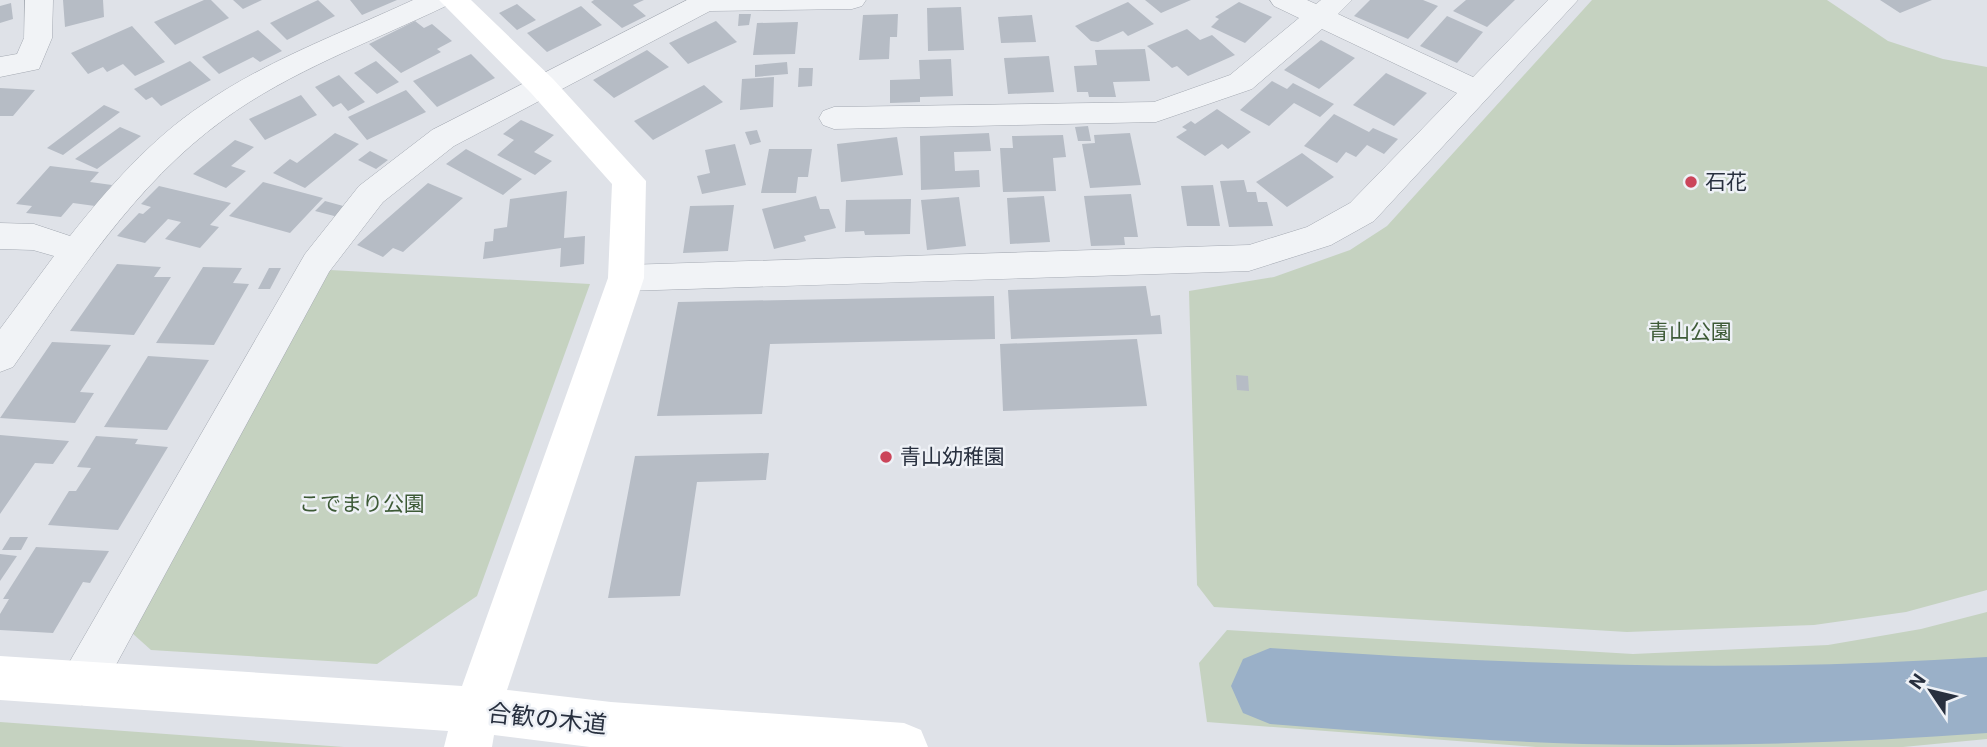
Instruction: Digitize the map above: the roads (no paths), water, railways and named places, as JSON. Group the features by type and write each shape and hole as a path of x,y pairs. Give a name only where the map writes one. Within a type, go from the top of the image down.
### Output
{"street":[{"path":"0,67 29,62 38,38 38,0"},
{"path":"0,357 77,251 127,188 189,131 258,85 436,0"},
{"path":"454,0 542,86 629,181 626,278 473,728"},
{"path":"82,683 317,263 372,194 443,138 704,1 852,0"},
{"path":"1284,0 1328,8 1478,91"},
{"path":"626,278 1249,258 1319,236 1362,212 1564,0"},
{"path":"834,118 1156,112 1241,82 1328,8"},
{"path":"0,236 34,237 77,251"},
{"name":"合歓の木道","path":"0,678 82,683 473,728 611,726 904,747"}],"waterway":[{"path":"1270,686 1460,700 1698,707 1814,705 1987,695"}],"place":[{"name":"石花","path":"1691,182"},
{"name":"青山幼稚園","path":"886,457"}],"park label":[{"name":"青山公園","path":"1690,332"},
{"name":"こでまり公園","path":"362,504"}]}
